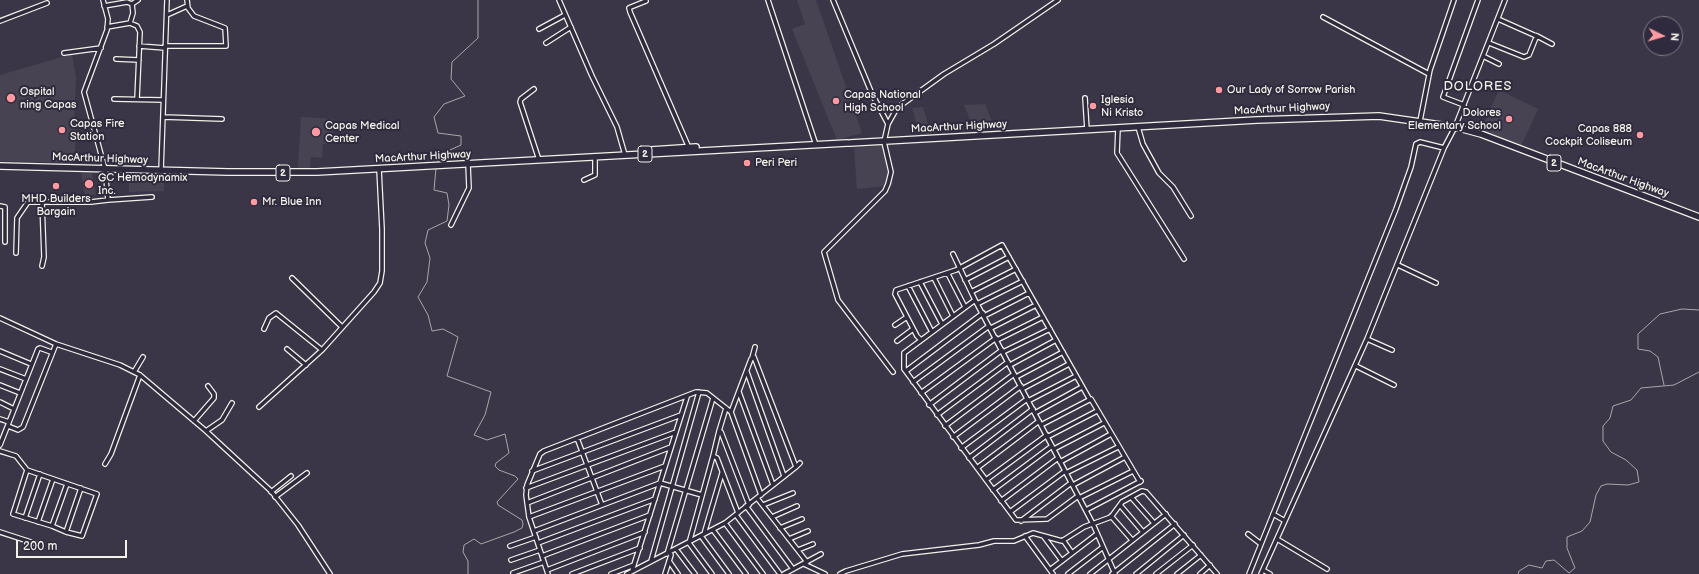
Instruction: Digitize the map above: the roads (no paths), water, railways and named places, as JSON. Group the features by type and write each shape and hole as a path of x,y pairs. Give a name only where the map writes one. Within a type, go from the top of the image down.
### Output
{"highway":[{"name":"MacArthur Highway","path":"0,166 161,171 300,173 1118,128 1350,116 1379,116 1455,127 1509,144 1554,163 1699,217"},
{"path":"640,155 651,150 704,147 718,150"}],"street":[{"path":"103,0 108,27 84,92 105,169 108,200"},
{"path":"132,4 138,0"},
{"path":"161,171 167,0"},
{"path":"139,46 226,46 225,28 194,16 187,6 187,0"},
{"path":"559,0 617,127 625,155"},
{"path":"768,0 816,145"},
{"path":"833,0 872,94 888,124"},
{"path":"893,372 838,300 823,255 826,248 885,191 891,172 884,142 888,124 903,102 1058,0"},
{"path":"1420,121 1429,74 1454,0"},
{"path":"1464,105 1443,97 1478,0"},
{"path":"1270,574 1262,572 1368,339 1444,148 1464,105 1505,0"},
{"path":"104,6 127,2 132,4"},
{"path":"646,2 629,8 630,12 689,148"},
{"path":"0,21 47,3"},
{"path":"130,23 133,13 132,4"},
{"path":"167,15 187,6"},
{"path":"539,29 565,15"},
{"path":"1323,17 1429,74"},
{"path":"1498,19 1552,44"},
{"path":"108,27 130,23 140,30 137,100"},
{"path":"546,43 571,27"},
{"path":"1488,43 1527,57 1537,36"},
{"path":"64,53 101,48"},
{"path":"1483,56 1498,64"},
{"path":"116,58 139,60"},
{"path":"534,89 520,99 520,102 539,160"},
{"path":"114,98 163,100"},
{"path":"1085,98 1087,130"},
{"path":"163,118 222,119"},
{"path":"1138,127 1143,144 1159,173 1173,187 1190,216"},
{"path":"1118,128 1117,153 1184,259"},
{"path":"1249,574 1396,209 1412,167 1416,144 1420,142 1444,148"},
{"path":"584,180 595,175 595,157"},
{"path":"451,225 469,188 468,164"},
{"path":"259,407 322,350 380,283 382,271 382,229 379,169"},
{"path":"16,253 18,216 28,202 91,202 152,197"},
{"path":"42,202 44,257 42,266"},
{"path":"0,206 5,207 5,242"},
{"path":"921,340 907,317 895,292 897,289 948,274 1002,245 1082,387 1090,400 1091,399 1118,447 1141,482 1086,510"},
{"path":"953,254 977,304 1086,510 1113,573 1175,524"},
{"path":"966,280 1009,257"},
{"path":"1398,265 1436,282"},
{"path":"971,292 1016,269"},
{"path":"948,274 965,307"},
{"path":"292,278 342,327"},
{"path":"934,278 953,316"},
{"path":"977,304 1023,281"},
{"path":"920,282 942,324"},
{"path":"908,286 932,332"},
{"path":"906,371 983,315 1029,293"},
{"path":"975,300 904,353 903,362 906,371 929,405 1016,520 1047,519 1079,497 1133,471"},
{"path":"913,382 990,327 1036,305"},
{"path":"264,329 269,318 276,313 322,350"},
{"path":"895,325 907,317"},
{"path":"921,393 996,339 1043,317"},
{"path":"0,318 56,344 114,363 140,375 206,431 276,497 315,549 330,574"},
{"path":"897,341 913,328"},
{"path":"929,405 1002,351 1050,329"},
{"path":"1368,339 1392,350"},
{"path":"937,415 1009,363 1056,340"},
{"path":"0,419 18,430 23,426 51,352 56,344"},
{"path":"731,412 755,347"},
{"path":"0,445 2,436 39,348 51,352"},
{"path":"287,349 306,365"},
{"path":"0,350 31,364"},
{"path":"945,426 1015,375 1063,352"},
{"path":"134,372 143,357"},
{"path":"752,358 754,357 757,361 796,468"},
{"path":"953,437 1022,388 1069,364"},
{"path":"1356,366 1394,385"},
{"path":"0,368 26,379"},
{"path":"746,372 784,476"},
{"path":"105,464 111,454 140,375"},
{"path":"961,448 1028,400 1076,376"},
{"path":"0,385 20,393"},
{"path":"194,421 214,398 214,394 208,386"},
{"path":"1035,413 1082,387"},
{"path":"651,561 699,392"},
{"path":"645,532 547,572 529,517 527,503 526,488 537,459 544,450 699,392 705,392 731,412 761,495"},
{"path":"739,392 773,485"},
{"path":"632,571 687,397"},
{"path":"665,574 671,555 668,553 713,398"},
{"path":"977,468 1040,423 1090,400"},
{"path":"0,402 14,409"},
{"path":"206,431 222,420 232,403"},
{"path":"688,542 726,408"},
{"path":"968,458 1033,409"},
{"path":"986,480 1047,436 1097,411"},
{"path":"532,471 681,415"},
{"path":"993,490 1053,448 1104,423"},
{"path":"719,431 723,433 748,506 793,569"},
{"path":"526,488 676,432"},
{"path":"1001,501 1059,460 1111,434"},
{"path":"577,438 602,504"},
{"path":"527,503 671,447"},
{"path":"1010,512 1066,472 1118,447"},
{"path":"0,451 16,456 27,470 97,494 82,536 25,518 12,512 27,470"},
{"path":"713,456 717,458 737,514 780,574"},
{"path":"1022,521 1072,484 1125,457"},
{"path":"627,574 724,523 748,506 796,468 800,463"},
{"path":"529,517 665,466"},
{"path":"702,535 722,472"},
{"path":"25,518 40,474"},
{"path":"276,497 307,474"},
{"path":"271,492 291,476"},
{"path":"38,522 53,479"},
{"path":"534,531 660,483 702,495"},
{"path":"52,526 67,484"},
{"path":"66,532 81,488"},
{"path":"840,574 902,554 979,545 994,541 1014,541 1036,532 1060,542 1084,527 1111,516 1120,505 1142,491 1146,492 1166,514 1217,574"},
{"path":"763,505 793,493"},
{"path":"1132,497 1154,523"},
{"path":"758,498 798,550 805,563 825,574"},
{"path":"538,544 655,499"},
{"path":"1120,505 1143,532"},
{"path":"772,517 797,506"},
{"path":"1090,574 1166,514"},
{"path":"1273,514 1285,521"},
{"path":"542,556 650,515"},
{"path":"1111,516 1132,540"},
{"path":"780,528 802,519"},
{"path":"724,523 763,574"},
{"path":"713,530 746,574"},
{"path":"789,539 808,531"},
{"path":"0,532 36,544"},
{"path":"1050,570 1097,534"},
{"path":"1248,534 1261,544"},
{"path":"702,535 729,574"},
{"path":"1136,574 1184,535"},
{"path":"1024,536 1054,574"},
{"path":"1043,536 1062,561"},
{"path":"510,546 536,537"},
{"path":"1277,539 1326,569"},
{"path":"1063,540 1072,553"},
{"path":"688,542 712,574"},
{"path":"798,550 813,544"},
{"path":"1156,574 1193,545"},
{"path":"1068,574 1103,547"},
{"path":"572,574 640,548"},
{"path":"676,549 695,574"},
{"path":"511,560 540,550"},
{"path":"784,574 821,554"},
{"path":"1177,574 1201,555"},
{"path":"669,561 678,574"},
{"path":"513,573 544,562"},
{"path":"611,574 634,565"},
{"path":"1200,574 1210,565"}],"waterway":[{"path":"437,163 439,155 461,145 461,136 438,133 434,117 444,104 465,96 451,79 452,62 478,38 478,0"},
{"path":"436,168 434,190 447,193 449,205 447,221 428,230 425,243 430,258 427,282 418,297 428,315 432,331 443,329 458,337 447,376 491,392 485,415 474,435 487,440 505,434 509,453 496,463 495,466 499,470 515,476 518,479 497,502 498,505 522,520 523,524 522,528 514,532 481,544 474,539 464,545 463,552 468,561 468,574"},
{"path":"1664,385 1658,357 1650,351 1638,349 1638,334 1660,314 1682,309 1699,310"},
{"path":"1518,574 1519,571 1529,565 1542,568 1546,561 1554,560 1569,573 1575,568 1567,548 1567,537 1582,531 1590,522 1596,495 1601,486 1607,484 1628,485 1639,482 1637,470 1626,460 1611,452 1603,441 1603,426 1610,418 1613,406 1631,400 1641,388 1674,385 1699,372"}],"place":[{"name":"Our Lady of Sorrow Parish","path":"1219,90"},
{"name":"Ospital ning Capas","path":"11,98"},
{"name":"Capas National High School","path":"836,101"},
{"name":"Iglesia Ni Kristo","path":"1093,106"},
{"name":"Dolores Elementary School","path":"1509,119"},
{"name":"Capas Fire Station","path":"62,130"},
{"name":"Capas Medical Center","path":"316,132"},
{"name":"Capas 888 Cockpit Coliseum","path":"1640,135"},
{"name":"Peri Peri","path":"747,163"},
{"name":"GC Hemodynamix Inc.","path":"89,184"},
{"name":"MHD Builders Bargain","path":"56,186"},
{"name":"Mr. Blue Inn","path":"254,202"}],"district":[{"name":"DOLORES","path":"1478,87"}]}
